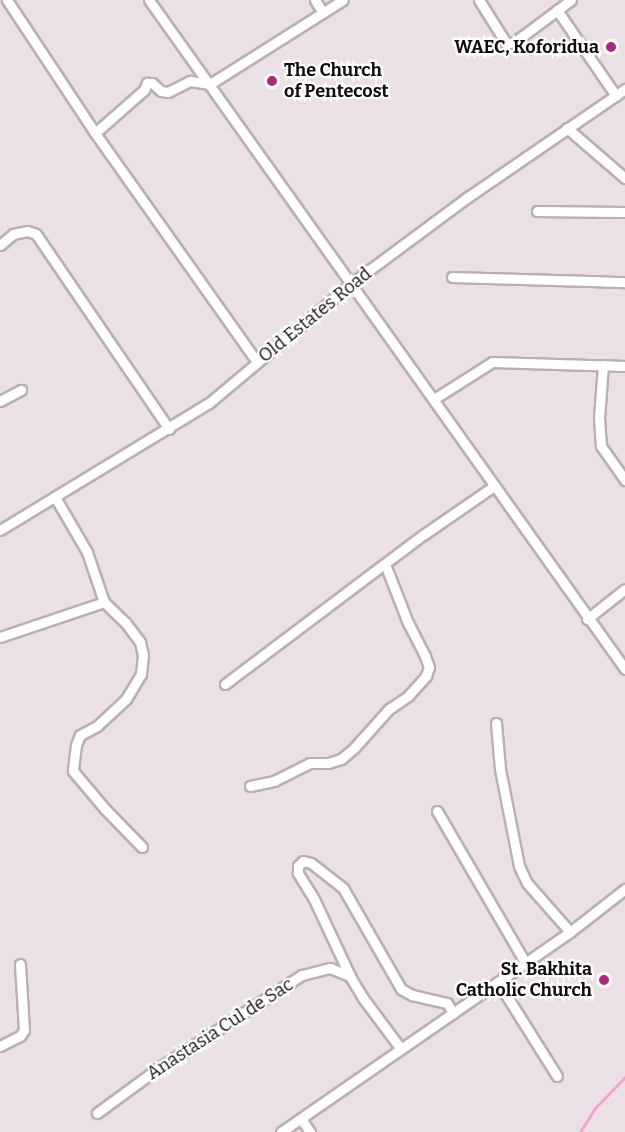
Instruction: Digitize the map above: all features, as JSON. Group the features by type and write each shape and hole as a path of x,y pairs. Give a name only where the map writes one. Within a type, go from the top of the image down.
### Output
{"street":[{"path":"7,0 95,133 257,362"},
{"path":"149,0 352,283 587,619 625,669"},
{"path":"315,0 323,13"},
{"path":"95,133 144,90 147,83 152,83 161,92 168,92 190,81 210,84 343,0"},
{"path":"479,0 506,43 513,43 571,0"},
{"path":"557,10 616,96"},
{"name":"Old Estates Road","path":"0,530 209,403 352,283 567,128 625,90"},
{"path":"567,128 625,178"},
{"path":"537,211 625,212"},
{"path":"0,244 13,234 27,231 36,234 169,429"},
{"path":"452,277 625,282"},
{"path":"434,399 492,362 625,366"},
{"path":"603,365 599,418 601,446 625,480"},
{"path":"0,401 21,390"},
{"path":"225,684 494,486"},
{"path":"55,497 87,552 104,602 125,622 141,642 143,655 141,674 126,699 97,726 80,735 76,745 73,771 105,809 142,847"},
{"path":"250,786 274,781 310,763 328,763 341,759 354,748 374,723 408,696 426,676 429,667 425,656 408,623 385,564"},
{"path":"587,619 625,589"},
{"path":"0,637 104,602"},
{"path":"496,723 500,769 519,866 527,882 570,932"},
{"path":"437,811 525,962"},
{"path":"401,1049 350,976 314,899 298,873 298,866 303,861 311,863 343,888 401,989 412,995 447,1003 453,1013"},
{"path":"280,1132 570,932 625,889"},
{"path":"0,1046 20,1036 24,1030 20,964"},
{"name":"Anastasia Cul de Sac","path":"97,1113 157,1069 302,975 330,969 350,976"},
{"path":"498,982 557,1076"},
{"path":"301,1119 310,1132"}],"waterway":[{"path":"580,1132 595,1108 625,1077"}],"place":[{"name":"WAEC, Koforidua","path":"611,47"},
{"name":"The Church of Pentecost","path":"272,81"},
{"name":"St. Bakhita Catholic Church","path":"604,980"}]}
